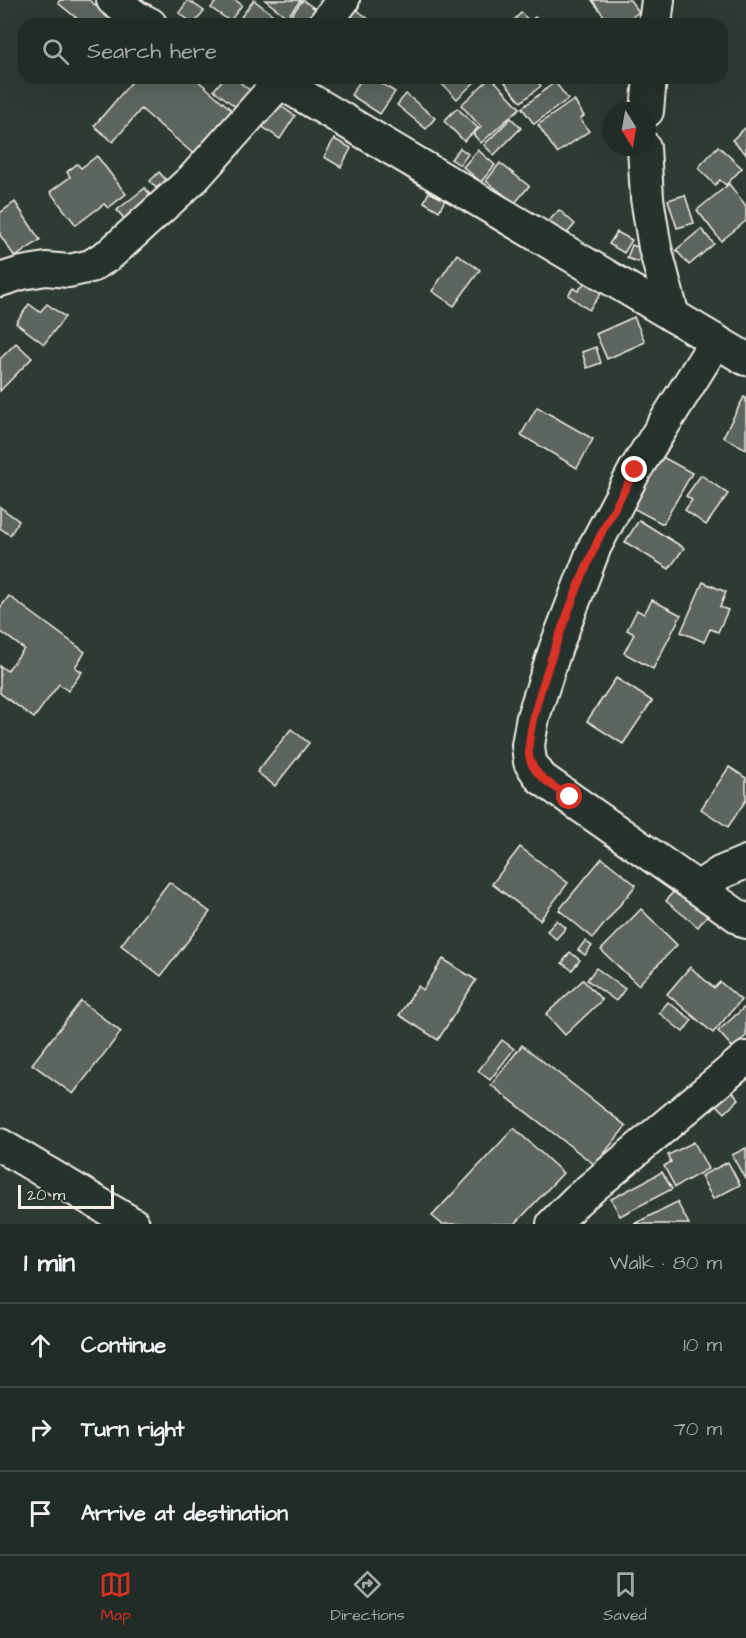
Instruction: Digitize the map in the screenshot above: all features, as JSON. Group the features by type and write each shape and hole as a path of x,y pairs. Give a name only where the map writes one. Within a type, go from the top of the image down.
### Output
{"street":[{"path":"113,0 138,18"},
{"path":"330,18 343,0"},
{"path":"656,18 658,0"},
{"path":"0,280 46,269 69,271 91,266 110,254 194,178 275,84"},
{"path":"287,84 746,359"},
{"path":"648,102 649,84"},
{"path":"645,156 647,198 655,248 673,316"},
{"path":"716,341 635,470 595,546 556,647 533,717 528,745 530,762 541,778 746,922"},
{"path":"698,888 720,873 746,862"},
{"path":"553,1224 577,1200 746,1058"},
{"path":"0,1145 134,1224"}],"building":[{"path":"60,0 89,0 112,18 77,18 58,3"},
{"path":"188,0 204,11 199,18 186,18 179,13"},
{"path":"217,0 235,0 242,5 232,18 226,18 211,8"},
{"path":"254,0 277,18 242,18"},
{"path":"265,0 301,0 287,17"},
{"path":"303,0 319,12 314,18 289,18"},
{"path":"592,0 630,0 639,12 630,18 606,18"},
{"path":"356,9 367,18 349,18"},
{"path":"521,13 527,18 516,18"},
{"path":"130,84 202,84 234,112 196,156 141,109 113,142 94,126"},
{"path":"219,84 242,84 255,94 241,111 214,90"},
{"path":"358,84 382,84 395,92 380,114 351,95"},
{"path":"442,84 473,84 457,99"},
{"path":"484,84 498,84 520,108 481,143 473,134 481,127 461,105"},
{"path":"506,84 539,84 541,86 521,102"},
{"path":"552,84 557,84 568,99 534,124 522,108"},
{"path":"406,94 435,118 426,129 397,105"},
{"path":"574,100 584,116 580,119 589,131 557,153 538,125"},
{"path":"275,102 295,116 280,139 260,125"},
{"path":"457,108 478,128 464,141 444,121"},
{"path":"511,118 521,128 494,155 484,145"},
{"path":"746,129 746,154 732,140"},
{"path":"334,139 351,148 341,167 324,157"},
{"path":"718,146 742,168 726,185 720,180 715,185 698,168"},
{"path":"460,148 468,154 460,165 451,159"},
{"path":"478,150 495,165 481,182 463,167"},
{"path":"97,156 126,194 108,208 104,204 76,225 50,192 70,177 67,172 77,164 81,168"},
{"path":"500,163 529,186 515,203 486,181"},
{"path":"159,172 166,180 156,188 150,181"},
{"path":"729,184 746,206 746,221 721,241 697,210"},
{"path":"145,188 154,200 127,222 117,210"},
{"path":"429,192 445,200 439,211 424,202"},
{"path":"685,195 694,223 677,228 668,200"},
{"path":"15,202 40,240 15,257 0,235 0,213"},
{"path":"559,210 575,224 564,237 548,222"},
{"path":"701,229 714,244 689,265 676,250"},
{"path":"617,232 632,240 624,253 609,244"},
{"path":"632,245 643,249 638,262 627,258"},
{"path":"457,254 480,270 454,306 432,291"},
{"path":"590,276 606,287 589,310 568,295 573,288 578,291"},
{"path":"29,304 40,312 47,304 65,317 44,344 16,323"},
{"path":"634,317 645,342 607,359 596,334"},
{"path":"16,343 32,358 0,391 0,359"},
{"path":"596,347 601,363 587,368 582,352"},
{"path":"744,397 746,398 746,449 723,437"},
{"path":"537,407 593,439 577,468 521,435"},
{"path":"657,454 692,473 663,524 629,506"},
{"path":"701,475 728,494 706,525 685,510 692,500 686,496"},
{"path":"0,507 19,521 10,535 0,528"},
{"path":"639,520 684,548 669,569 625,542"},
{"path":"703,582 726,592 720,607 728,610 718,632 710,629 704,642 681,632"},
{"path":"9,596 85,652 75,667 82,672 68,691 59,684 34,718 0,693 0,666 7,671 24,649 0,631 0,608"},
{"path":"652,600 681,615 653,669 624,653 634,634 627,630 637,610 644,614"},
{"path":"616,678 652,701 623,744 587,721"},
{"path":"291,729 309,743 275,786 257,772"},
{"path":"729,767 746,778 746,800 728,827 701,809"},
{"path":"520,847 568,883 540,920 492,884"},
{"path":"602,858 636,885 593,938 559,910"},
{"path":"169,882 210,912 161,976 121,945"},
{"path":"677,887 709,913 698,927 666,901"},
{"path":"641,909 677,945 638,985 601,950"},
{"path":"557,920 566,928 556,939 547,931"},
{"path":"585,941 592,946 585,955 578,950"},
{"path":"570,952 580,960 572,970 562,963"},
{"path":"443,959 476,980 438,1040 399,1015 418,986 423,990"},
{"path":"690,967 714,988 720,982 741,1000 713,1033 667,994"},
{"path":"596,968 625,989 616,1001 587,980"},
{"path":"583,980 602,1000 565,1035 546,1014"},
{"path":"81,1001 121,1032 73,1094 32,1064"},
{"path":"668,1002 692,1020 683,1032 659,1013"},
{"path":"746,1006 746,1036 733,1048 718,1031"},
{"path":"502,1040 514,1049 490,1080 478,1071"},
{"path":"522,1045 626,1126 595,1165 491,1085"},
{"path":"731,1090 739,1099 725,1113 716,1104"},
{"path":"514,1128 563,1173 515,1224 442,1224 432,1216"},
{"path":"694,1142 708,1169 675,1187 664,1166 671,1162 668,1155"},
{"path":"746,1148 746,1178 745,1179 732,1155"},
{"path":"728,1162 740,1185 713,1199 701,1176"},
{"path":"662,1172 672,1189 620,1216 611,1199"},
{"path":"677,1202 689,1224 634,1224"}],"route":[{"path":"570,797 541,778 530,762 528,745 533,717 556,647 595,546 635,470"}]}
